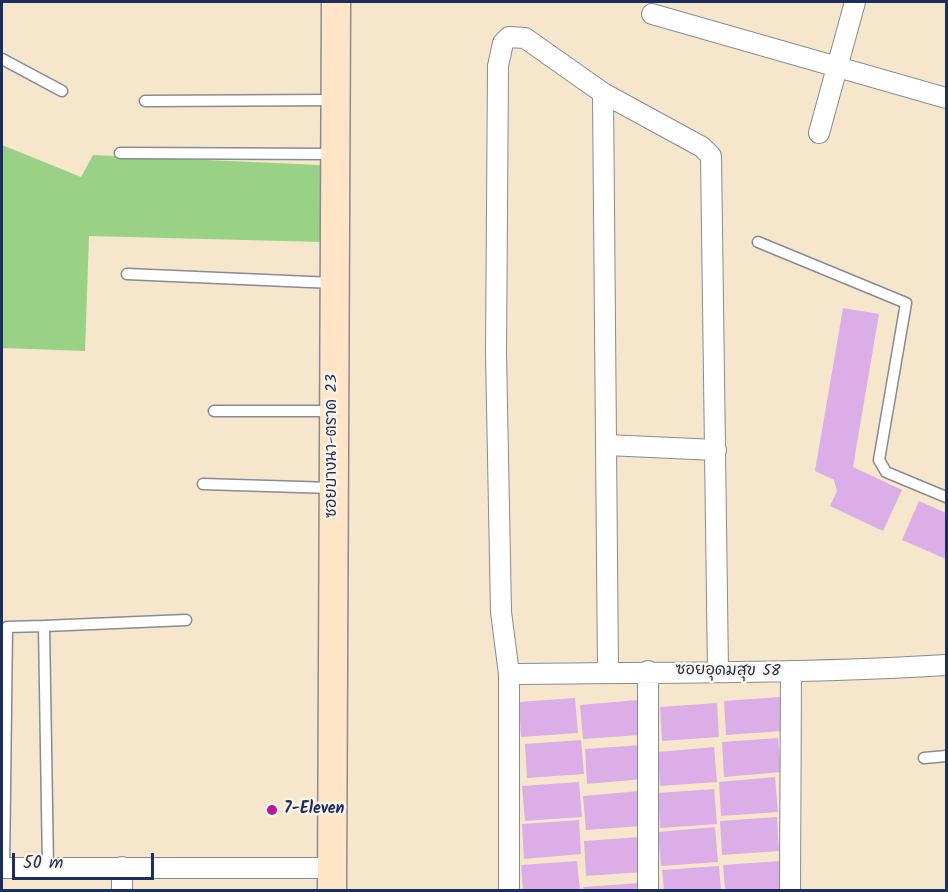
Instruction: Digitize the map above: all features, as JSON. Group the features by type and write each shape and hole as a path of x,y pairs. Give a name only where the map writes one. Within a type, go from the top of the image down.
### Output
{"street":[{"name":"ซอยบางนา-ตราด 23","path":"332,879 336,2"},
{"path":"819,133 855,2"},
{"path":"652,14 946,98"},
{"path":"509,891 509,674 501,612 496,353 498,66 502,43 509,37 525,38 603,93 702,147 711,156 718,671"},
{"path":"603,93 608,673"},
{"path":"607,445 716,450"},
{"name":"ซอยอุดมสุข 58","path":"509,674 648,671 790,672 946,665"},
{"path":"648,671 648,891"},
{"path":"790,672 790,891"},
{"path":"3,868 122,867 332,879"},
{"path":"122,867 122,891"}],"lane":[{"path":"2,58 62,91"},
{"path":"145,101 336,100"},
{"path":"120,153 335,154"},
{"path":"758,242 906,303 879,460 886,472 946,497"},
{"path":"127,274 334,283"},
{"path":"214,411 333,411"},
{"path":"203,484 332,488"},
{"path":"3,868 7,627 186,620"},
{"path":"44,626 48,868"},
{"path":"924,758 946,756"}],"green space":[{"path":"2,145 81,177 93,155 320,165 322,242 89,236 85,351 2,348"}],"building":[{"path":"843,308 879,314 853,467 902,490 883,531 830,506 837,491 834,480 815,471"},
{"path":"919,501 946,513 946,559 902,540"},
{"path":"780,697 783,731 726,735 724,701"},
{"path":"575,698 578,733 521,737 519,702"},
{"path":"637,700 640,735 583,739 580,705"},
{"path":"717,703 719,737 662,741 660,707"},
{"path":"778,738 781,772 724,777 722,742"},
{"path":"581,740 584,774 527,778 525,744"},
{"path":"642,745 644,779 587,784 585,749"},
{"path":"714,747 717,782 660,786 658,752"},
{"path":"775,777 778,812 721,816 719,782"},
{"path":"579,782 582,817 525,821 522,786"},
{"path":"714,789 717,824 660,828 658,793"},
{"path":"640,791 642,826 586,830 583,796"},
{"path":"777,817 779,851 722,855 720,821"},
{"path":"579,820 581,854 524,859 522,824"},
{"path":"715,827 718,862 661,866 658,832"},
{"path":"640,837 643,872 586,876 584,841"},
{"path":"577,861 580,890 523,890 521,865"},
{"path":"780,861 782,890 725,890 723,865"},
{"path":"719,866 721,890 664,890 662,870"},
{"path":"640,883 641,890 584,890 583,887"}],"place":[{"name":"7-Eleven","path":"272,810"}]}
